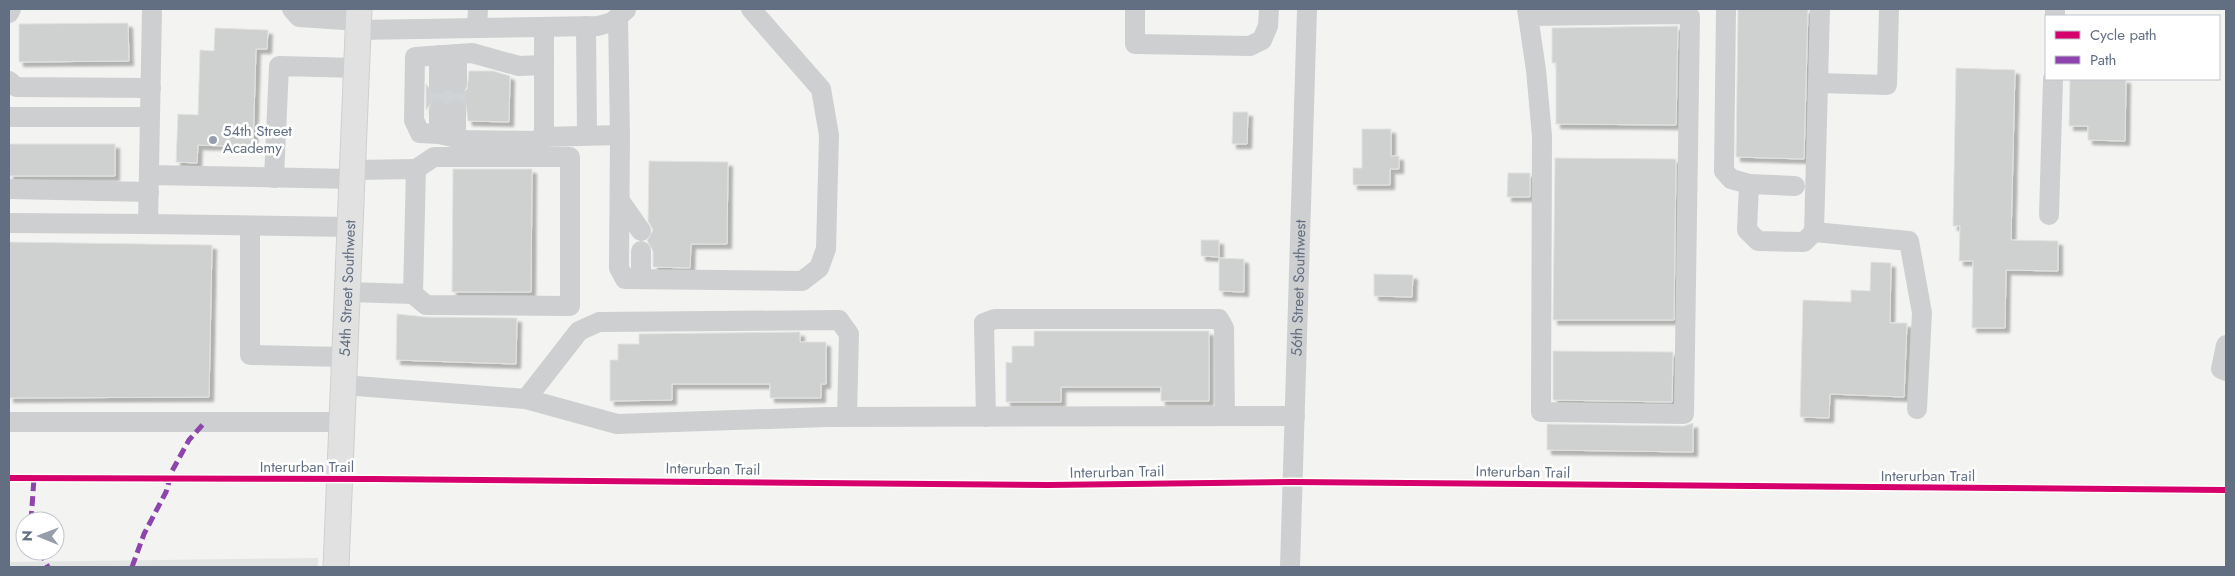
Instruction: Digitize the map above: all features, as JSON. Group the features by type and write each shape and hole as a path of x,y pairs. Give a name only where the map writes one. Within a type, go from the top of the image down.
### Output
{"main road":[{"name":"54th Street Southwest","path":"336,567 359,20"}],"street":[{"path":"9,13 11,9"},
{"path":"148,224 152,9"},
{"path":"292,9 299,17 359,20 478,18 554,21 586,26 606,25 622,13"},
{"path":"622,13 619,268 625,279 802,281 819,268 826,249 829,135 821,89 751,9"},
{"path":"1135,9 1135,44 1250,46 1262,40 1268,26 1269,9"},
{"name":"56th Street Southwest","path":"1290,567 1307,9"},
{"path":"1726,9 1724,171 1731,179 1749,184 1795,186"},
{"path":"1749,184 1747,230 1758,241 1804,242 1814,232 1820,9"},
{"path":"1818,83 1887,85 1889,9"},
{"path":"1528,12 1684,14 1690,18 1684,414 1541,412 1542,136 1528,12"},
{"path":"544,137 544,65 554,21"},
{"path":"586,26 587,135"},
{"path":"544,65 519,66 472,53 415,57 414,120 420,133 466,140 535,140 544,137 620,135"},
{"path":"443,55 443,84 443,55"},
{"path":"274,178 279,66 357,68"},
{"path":"2049,216 2053,80"},
{"path":"9,81 16,87 151,88"},
{"path":"443,110 443,136"},
{"path":"9,118 150,117"},
{"path":"9,189 352,175 416,169 434,157 570,157 570,306 426,305 413,294 347,292"},
{"path":"413,294 416,169"},
{"path":"620,201 641,231"},
{"path":"9,223 350,227"},
{"path":"250,226 250,355 344,357"},
{"path":"1814,232 1909,241 1922,313 1917,409"},
{"path":"641,251 641,279"},
{"path":"986,416 984,323 995,320 1219,319 1224,328 1225,416"},
{"path":"526,398 580,331 599,322 839,320 849,334 847,417"},
{"path":"2226,345 2221,369 2226,371"},
{"path":"343,386 526,398 617,424 847,417 1295,416"},
{"path":"9,422 342,422"}],"shaded area":[{"path":"318,558 318,567 9,567 9,562"}],"building":[{"path":"1738,9 1808,9 1804,159 1736,157"},
{"path":"128,23 129,61 19,62 19,24"},
{"path":"1678,26 1676,125 1556,124 1556,63 1552,63 1552,28"},
{"path":"215,28 268,30 267,49 256,49 253,147 198,145 197,163 176,162 178,114 198,115 200,50 214,51"},
{"path":"1956,68 2015,70 2011,240 2058,241 2058,271 2006,270 2005,328 1972,328 1973,261 1959,261 1960,226 1953,226"},
{"path":"469,71 493,71 510,76 509,122 468,121 466,105 456,98 448,102 439,98 434,100 426,110 426,84 434,94 439,96 448,91 457,96 467,89"},
{"path":"2070,80 2126,80 2125,141 2088,140 2088,126 2069,126"},
{"path":"1233,112 1248,112 1247,144 1232,144"},
{"path":"1362,129 1391,129 1391,156 1399,156 1399,169 1390,169 1390,185 1353,185 1353,168 1362,168"},
{"path":"9,144 115,144 115,176 9,176"},
{"path":"1555,158 1676,159 1674,320 1553,320"},
{"path":"649,161 728,162 727,244 691,244 690,268 653,267 653,251 647,241 653,230 648,221"},
{"path":"453,169 532,169 531,292 452,292"},
{"path":"1508,173 1530,173 1530,197 1507,197"},
{"path":"1201,240 1219,240 1219,257 1201,256"},
{"path":"9,242 212,245 209,397 9,398"},
{"path":"1219,258 1244,259 1244,292 1219,291"},
{"path":"1871,262 1891,263 1890,323 1907,323 1904,397 1830,394 1829,418 1800,417 1803,300 1851,302 1851,290 1870,291"},
{"path":"1374,274 1413,275 1412,297 1374,296"},
{"path":"397,314 426,317 517,318 516,364 396,360"},
{"path":"1034,331 1209,331 1209,401 1161,401 1161,387 1061,387 1061,402 1006,402 1006,362 1012,363 1012,346 1034,346"},
{"path":"800,332 800,342 826,342 826,384 821,384 821,398 770,398 770,384 672,384 672,400 610,401 610,360 618,360 618,344 639,344 639,334"},
{"path":"1553,351 1673,352 1672,402 1553,400"},
{"path":"1693,423 1693,452 1547,450 1547,424 1684,426"}],"tunnel":[{"path":"439,84 439,110"},
{"path":"456,110 457,84"}],"marked path":[{"path":"132,567 144,534 166,492 172,471 189,440 205,422"},
{"path":"32,511 34,478"},
{"path":"45,561 48,567"}],"cycle path":[{"name":"Interurban Trail","path":"9,478 1048,485 1292,482 2226,490"}],"place":[{"name":"54th Street Academy","path":"213,140"}]}
